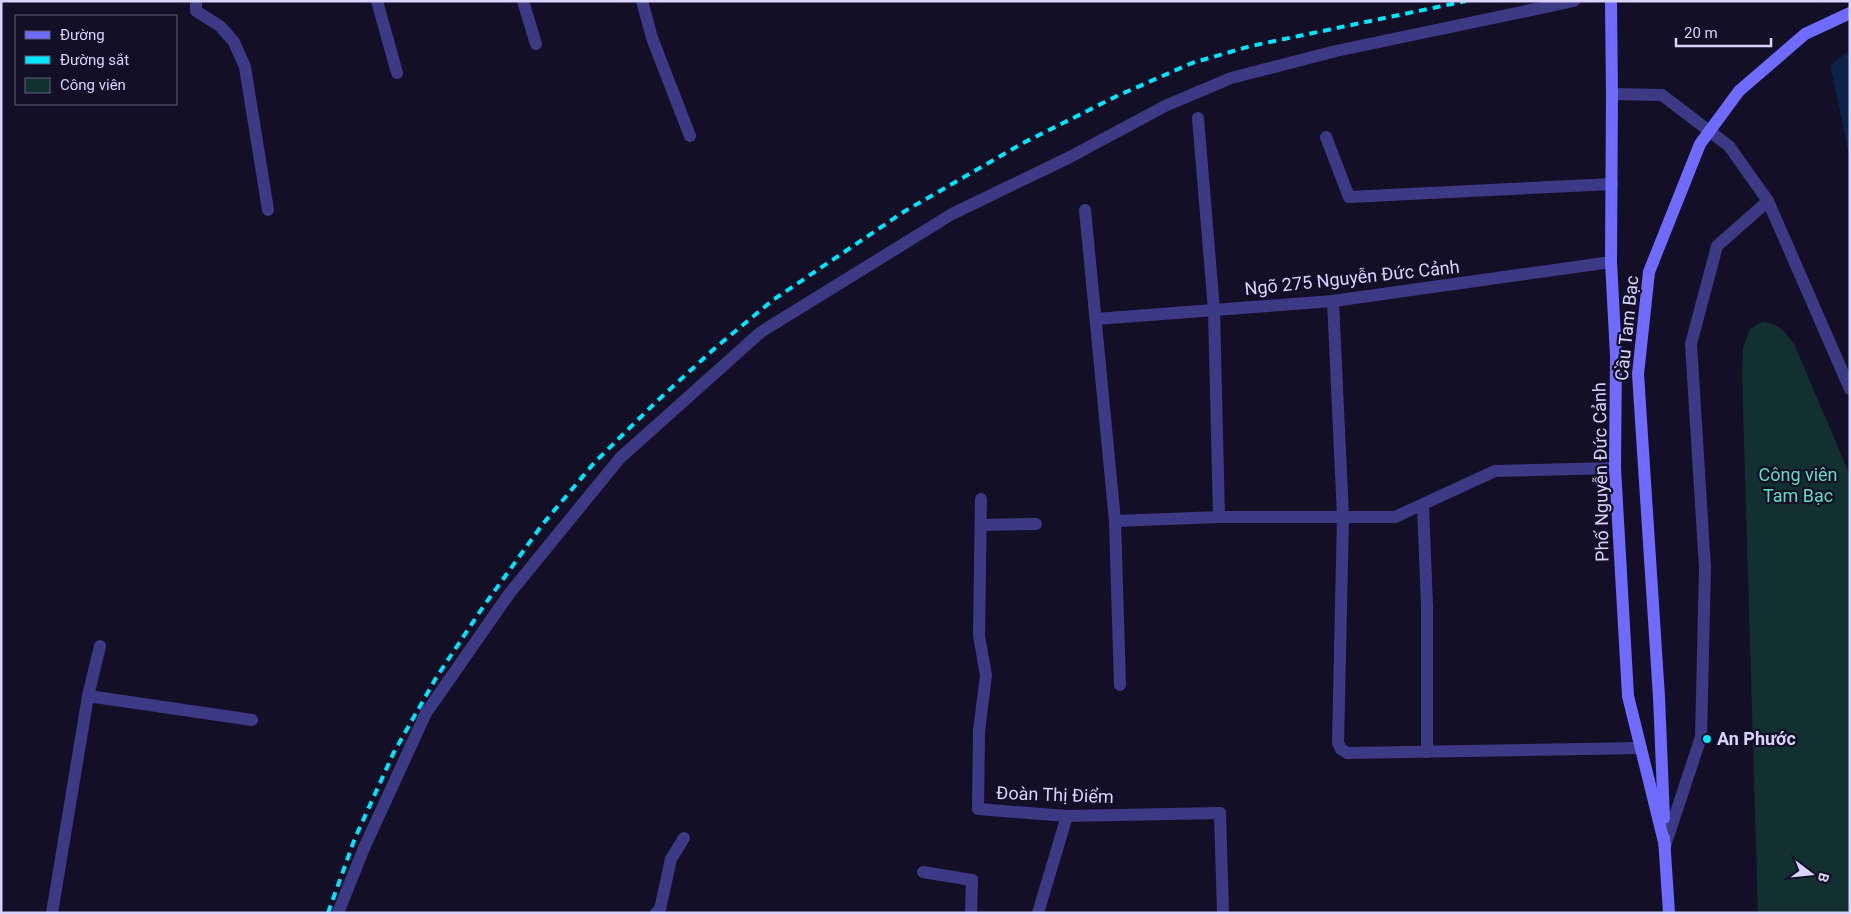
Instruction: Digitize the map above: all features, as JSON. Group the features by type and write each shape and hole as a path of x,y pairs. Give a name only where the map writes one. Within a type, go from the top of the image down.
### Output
{"main road":[{"name":"Phố Nguyễn Đức Cảnh","path":"1610,1 1612,94 1611,262 1616,356 1615,468 1628,696 1665,846"},
{"name":"Cầu Tam Bạc","path":"1659,696 1638,374 1649,272 1700,144 1738,91 1805,34 1850,13"},
{"name":"Phố Nguyễn Đức Cảnh","path":"1659,696 1669,913"}],"street":[{"path":"196,1 196,11 220,26 234,42 244,67 268,210"},
{"path":"377,1 397,73"},
{"path":"523,1 536,44"},
{"path":"642,1 652,38 690,136"},
{"path":"338,913 364,848 426,713 509,594 620,458 761,332 952,214 1070,157 1165,106 1231,78 1336,51 1574,1"},
{"path":"1612,94 1662,95 1729,146 1768,201 1850,389"},
{"path":"1198,118 1214,310 1219,516"},
{"path":"1326,137 1349,197 1612,184"},
{"path":"1665,846 1701,737 1705,568 1692,344 1717,246 1768,201"},
{"path":"1084,210 1115,521 1120,685"},
{"name":"Ngõ 275 Nguyễn Đức Cảnh","path":"1096,319 1333,301 1611,262"},
{"path":"1333,301 1343,516 1338,744 1341,749 1347,753 1641,748"},
{"path":"1115,521 1219,516 1395,517 1495,470 1615,468"},
{"name":"Đoàn Thị Điểm","path":"981,499 979,636 986,675 980,731 978,809 1067,816 1220,813 1223,913"},
{"path":"1423,505 1427,606 1427,752"},
{"path":"981,525 1036,524"},
{"path":"52,913 88,696 100,646"},
{"path":"88,696 252,720"},
{"path":"1038,913 1067,816"},
{"path":"656,913 660,909 671,859 684,838"},
{"path":"923,872 972,880 971,913"}],"green space":[{"name":"Công viên Tam Bạc","path":"1762,322 1781,328 1794,344 1850,475 1850,913 1758,913 1742,373 1743,347 1750,329"}],"water":[{"path":"1817,1 1850,1 1850,160"}],"pier":[{"path":"1822,1 1850,1 1850,50 1828,67 1815,5"}],"railway":[{"path":"328,913 355,838 394,752 436,678 483,607 542,525 594,463 656,402 715,348 773,300 905,211 1023,143 1117,96 1192,63 1251,46 1466,1"}],"place":[{"name":"An Phước","path":"1707,739"}]}
